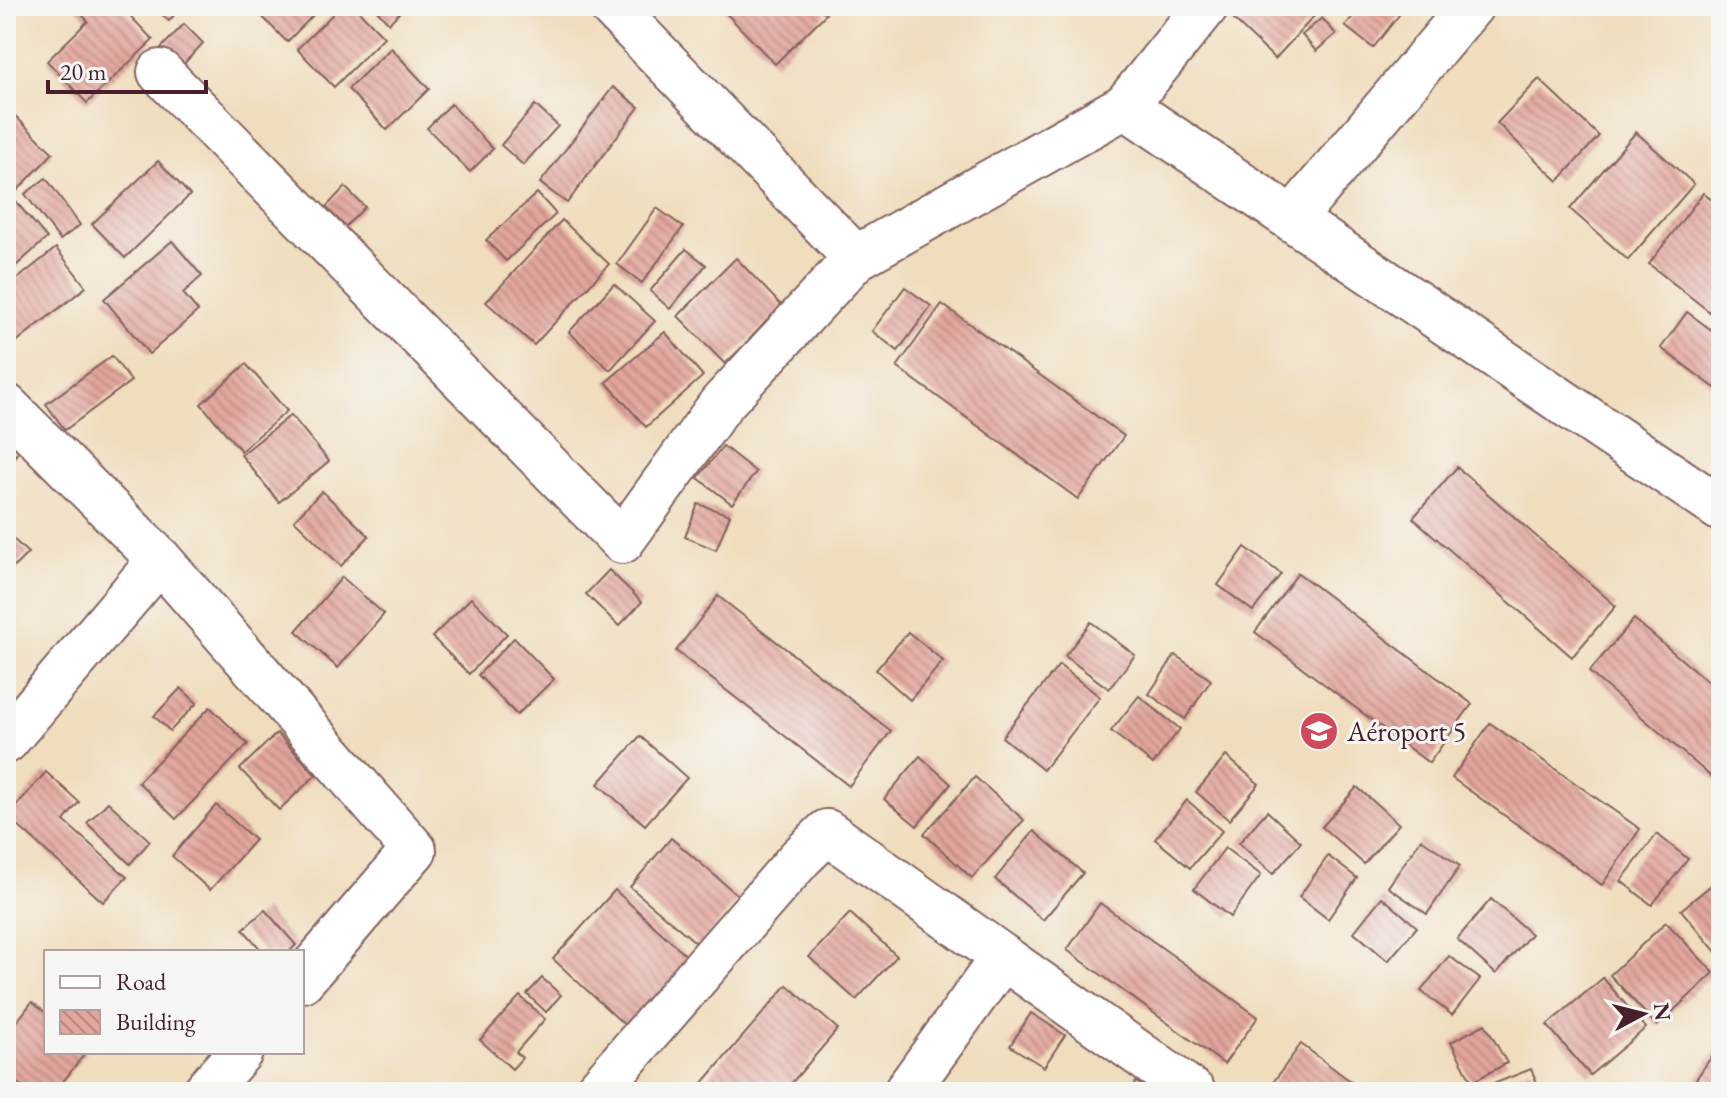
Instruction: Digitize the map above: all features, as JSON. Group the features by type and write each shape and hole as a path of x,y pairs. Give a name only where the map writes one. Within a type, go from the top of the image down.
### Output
{"street":[{"path":"611,6 856,258"},
{"path":"160,72 622,541 721,404 856,258 1125,106 1206,6"},
{"path":"1292,219 1471,6"},
{"path":"1125,106 1721,509"},
{"path":"6,406 160,560 414,850 304,978"},
{"path":"6,741 160,560"},
{"path":"596,1092 800,858 827,832 1193,1092"},
{"path":"906,1092 1003,957"},
{"path":"205,1092 238,1054"}],"building":[{"path":"74,6 121,6 153,40 87,103 47,61 88,21"},
{"path":"153,6 182,6 169,21"},
{"path":"252,6 322,6 287,42"},
{"path":"341,6 354,6 384,37 334,87 297,49"},
{"path":"373,6 406,6 389,23"},
{"path":"719,6 818,6 826,14 775,64"},
{"path":"1246,6 1307,6 1316,14 1275,59 1233,19"},
{"path":"1361,6 1406,6 1373,48 1345,26"},
{"path":"1322,18 1336,34 1316,51 1302,35"},
{"path":"184,24 203,43 180,68 161,48"},
{"path":"391,48 429,89 387,130 348,89"},
{"path":"1539,79 1599,136 1558,181 1497,123"},
{"path":"613,87 639,107 567,203 540,183"},
{"path":"451,104 493,149 470,172 427,128"},
{"path":"535,105 558,126 523,165 501,145"},
{"path":"8,109 53,153 14,194 6,187"},
{"path":"1636,132 1694,184 1628,260 1570,209"},
{"path":"158,161 190,195 125,258 92,224"},
{"path":"46,178 80,225 60,240 25,194"},
{"path":"345,187 365,207 345,227 326,207"},
{"path":"537,193 556,214 506,261 486,240"},
{"path":"1703,193 1721,207 1721,321 1649,264"},
{"path":"11,196 47,238 6,275 6,201"},
{"path":"657,208 683,227 642,283 617,264"},
{"path":"562,220 609,264 534,345 486,302"},
{"path":"172,241 202,276 183,293 198,311 149,354 104,299"},
{"path":"56,248 86,287 11,346 6,339 6,288"},
{"path":"686,249 706,265 670,309 650,291"},
{"path":"736,258 783,307 725,364 678,316"},
{"path":"614,284 655,321 610,370 569,332"},
{"path":"905,287 931,306 898,351 872,331"},
{"path":"942,304 1124,436 1078,499 897,367"},
{"path":"1687,312 1721,337 1721,380 1715,388 1661,348"},
{"path":"665,332 703,376 646,427 606,382"},
{"path":"112,356 131,381 65,430 46,404"},
{"path":"246,364 287,411 241,451 201,404"},
{"path":"291,415 329,461 279,502 241,455"},
{"path":"6,437 20,450 6,466"},
{"path":"723,446 756,472 732,504 698,478"},
{"path":"1457,467 1616,606 1572,657 1413,518"},
{"path":"322,491 369,536 341,566 294,520"},
{"path":"698,504 730,515 716,550 685,537"},
{"path":"6,532 28,553 6,575"},
{"path":"1245,547 1281,574 1253,611 1218,585"},
{"path":"609,570 642,602 619,626 586,594"},
{"path":"1298,573 1472,704 1429,763 1255,632"},
{"path":"342,577 384,614 338,668 296,631"},
{"path":"718,596 891,731 849,786 676,651"},
{"path":"471,598 507,634 469,674 432,637"},
{"path":"1634,619 1721,693 1721,785 1589,672"},
{"path":"1091,622 1135,655 1109,689 1065,656"},
{"path":"908,632 943,661 910,700 876,670"},
{"path":"514,638 554,679 517,715 478,675"},
{"path":"1175,655 1211,680 1185,719 1149,694"},
{"path":"1059,665 1100,697 1043,770 1002,737"},
{"path":"181,688 197,703 170,731 154,716"},
{"path":"1139,696 1180,729 1153,764 1111,731"},
{"path":"210,707 248,744 176,819 138,782"},
{"path":"1490,723 1640,829 1602,885 1452,778"},
{"path":"277,733 316,775 279,810 240,769"},
{"path":"640,736 687,778 645,825 598,784"},
{"path":"920,756 951,784 917,826 884,799"},
{"path":"1226,756 1259,784 1229,820 1196,792"},
{"path":"46,772 79,802 64,821 127,877 103,902 7,816"},
{"path":"975,777 1024,820 972,878 924,834"},
{"path":"1357,787 1399,824 1364,864 1322,827"},
{"path":"1187,800 1222,831 1190,868 1155,839"},
{"path":"108,802 150,841 130,864 87,823"},
{"path":"216,805 255,840 210,890 172,856"},
{"path":"1267,811 1301,842 1273,874 1239,843"},
{"path":"1034,831 1083,873 1043,920 995,879"},
{"path":"1657,834 1688,859 1652,905 1621,881"},
{"path":"671,838 740,897 700,946 630,887"},
{"path":"1421,839 1460,866 1427,914 1388,887"},
{"path":"1225,848 1261,875 1230,917 1194,889"},
{"path":"1328,856 1357,878 1328,919 1299,897"},
{"path":"1721,877 1721,958 1681,910"},
{"path":"615,890 691,960 629,1029 553,959"},
{"path":"1382,897 1417,927 1388,961 1354,932"},
{"path":"1491,899 1531,934 1496,974 1457,939"},
{"path":"1100,903 1258,1017 1224,1064 1067,950"},
{"path":"265,910 296,945 291,950 261,950 243,929"},
{"path":"850,913 897,956 856,1000 809,957"},
{"path":"1666,922 1714,973 1657,1026 1610,975"},
{"path":"1449,956 1480,979 1452,1015 1421,991"},
{"path":"542,978 561,995 546,1012 527,994"},
{"path":"1603,978 1646,1028 1590,1075 1547,1025"},
{"path":"787,985 838,1029 784,1092 695,1092"},
{"path":"520,996 545,1019 516,1052 522,1058 512,1069 480,1040"},
{"path":"32,1002 44,1011 44,1054 84,1054 55,1092 29,1092 6,1074 6,1036"},
{"path":"1031,1013 1065,1035 1044,1067 1010,1046"},
{"path":"1485,1024 1507,1063 1472,1082 1451,1042"},
{"path":"1721,1043 1721,1092 1687,1092"},
{"path":"1301,1044 1365,1092 1266,1092"},
{"path":"1531,1069 1541,1092 1473,1092"},
{"path":"1136,1082 1150,1092 1129,1092"}],"place":[{"name":"Aéroport 5","path":"1319,731"}]}
